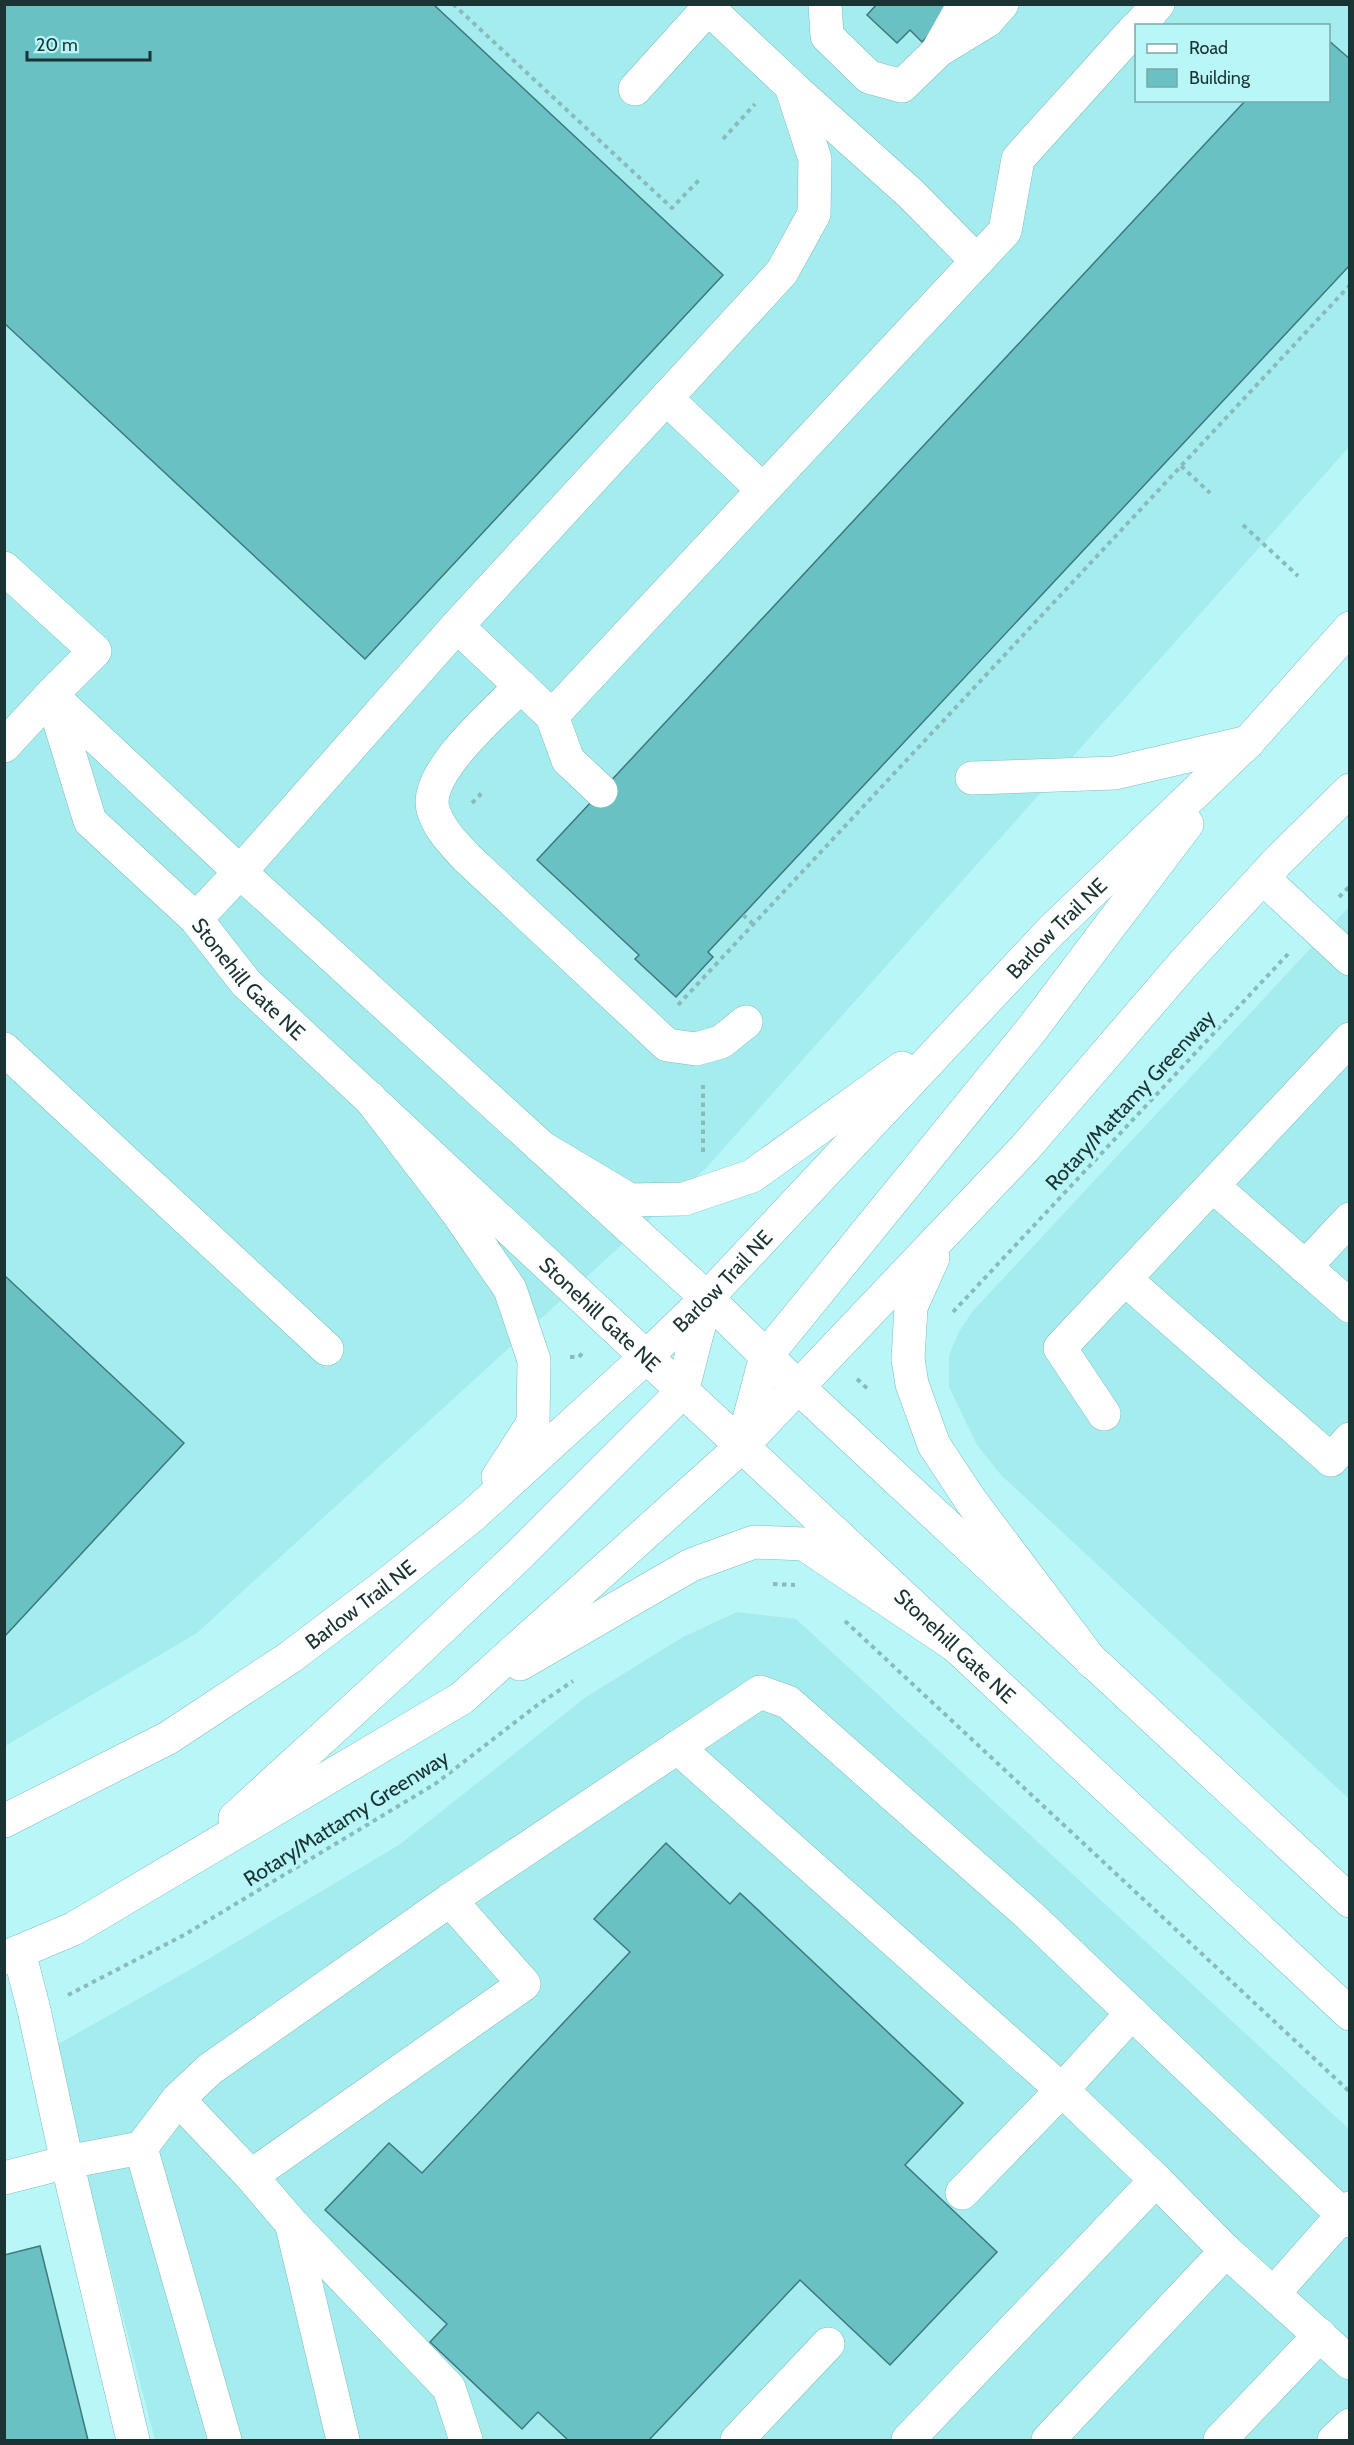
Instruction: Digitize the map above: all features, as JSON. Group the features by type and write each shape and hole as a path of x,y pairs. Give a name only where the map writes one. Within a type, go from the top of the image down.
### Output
{"main road":[{"path":"825,4 827,36 869,77 902,86 937,52 987,21 1002,4"},
{"path":"937,52 964,4"},
{"path":"1141,24 1158,4"},
{"path":"634,88 708,6 791,86 911,195 977,261"},
{"path":"552,716 1005,231 1018,159 1135,30"},
{"name":"Stonehill Gate NE","path":"791,86 815,159 814,214 782,272 457,626 196,919 246,983 1350,2014"},
{"path":"666,398 762,489"},
{"path":"4,568 95,651 4,746"},
{"path":"457,626 552,716 568,760 601,791"},
{"name":"Barlow Trail NE","path":"4,1821 168,1738 289,1658 472,1516 646,1357 706,1298 1050,932 1248,742 1350,628"},
{"path":"521,686 452,757 436,781 432,808 445,833 467,858 667,1045 696,1049 721,1042 746,1022"},
{"path":"51,695 240,872 706,1298 798,1387 1350,1901"},
{"path":"51,695 90,820 196,919"},
{"path":"972,778 1115,773 1248,742"},
{"path":"741,1447 766,1356 1032,1029 1248,742"},
{"path":"1271,869 1350,772"},
{"path":"462,1698 741,1447 1025,1148 1185,963 1271,869 1350,790"},
{"path":"1271,869 1314,926 1350,959"},
{"path":"541,1147 630,1200 684,1199 752,1176 965,1023"},
{"path":"1104,1414 1060,1348 1350,1039"},
{"path":"4,1049 327,1349"},
{"path":"369,1097 457,1212 510,1290 534,1360 533,1423 472,1516"},
{"path":"1213,1186 1350,1306"},
{"path":"1305,1267 1350,1219"},
{"path":"946,1229 911,1307 908,1359 912,1384 934,1445 971,1501 1092,1662"},
{"path":"1125,1279 1331,1460 1350,1439"},
{"path":"185,1862 426,1644 518,1557 682,1392 706,1298"},
{"path":"133,2440 67,2162 34,2010 12,1955 73,1929 691,1565 754,1542 804,1544 956,1646"},
{"path":"4,2178 67,2162 141,2148 178,2099 210,2069 450,1900 760,1692 788,1702 1029,1915 1347,2215 1274,2293"},
{"path":"677,1747 1062,2090 1156,2180 1226,2252 1350,2363"},
{"path":"251,2176 524,1984 450,1900"},
{"path":"962,2193 1062,2090 1132,2013"},
{"path":"178,2099 251,2176 292,2224 449,2388 466,2440"},
{"path":"141,2148 225,2440"},
{"path":"908,2440 1156,2180"},
{"path":"292,2224 343,2440"},
{"path":"1048,2440 1226,2252"},
{"path":"1220,2440 1320,2335"},
{"path":"737,2440 828,2344"},
{"path":"1334,2440 1350,2425"}],"path":[{"path":"453,4 672,208 699,180"},
{"path":"723,140 760,99"},
{"path":"676,1007 1350,285"},
{"path":"1181,466 1210,493"},
{"path":"1243,525 1298,576"},
{"path":"465,810 480,795 471,787"},
{"name":"Rotary/Mattamy Greenway","path":"949,1317 1350,886"},
{"path":"743,915 753,924"},
{"path":"702,1154 703,1084"},
{"path":"562,1357 579,1357 586,1350"},
{"path":"852,1374 870,1391"},
{"path":"863,1397 870,1391 880,1388"},
{"path":"764,1583 796,1585 804,1591"},
{"path":"838,1614 1350,2092"},
{"name":"Rotary/Mattamy Greenway","path":"34,2010 57,2001 184,1935 435,1784 536,1706 582,1674"}],"shaded area":[{"path":"4,5 1350,5 1349,447 707,1167 197,1633 5,1746"},
{"path":"1349,907 1349,1799 1001,1475 977,1445 949,1387 949,1355 959,1332 972,1312"},
{"path":"737,1612 796,1619 1349,2129 1349,2440 155,2440 53,2047 193,1968 399,1845 586,1697 683,1637"}],"building":[{"path":"4,4 433,4 723,275 365,659 4,323"},
{"path":"877,4 947,4 950,12 922,42 910,30 897,43 867,15"},
{"path":"1330,42 1350,59 1350,265 708,952 713,957 676,997 635,959 639,955 537,860 1244,102 1330,102"},
{"path":"4,1275 184,1443 4,1637"},
{"path":"666,1843 730,1904 740,1893 963,2103 905,2165 997,2252 890,2365 800,2280 649,2440 568,2440 538,2412 522,2429 430,2342 447,2324 325,2210 389,2143 422,2173 630,1952 594,1919"},
{"path":"40,2246 88,2440 4,2440 4,2255"}]}
